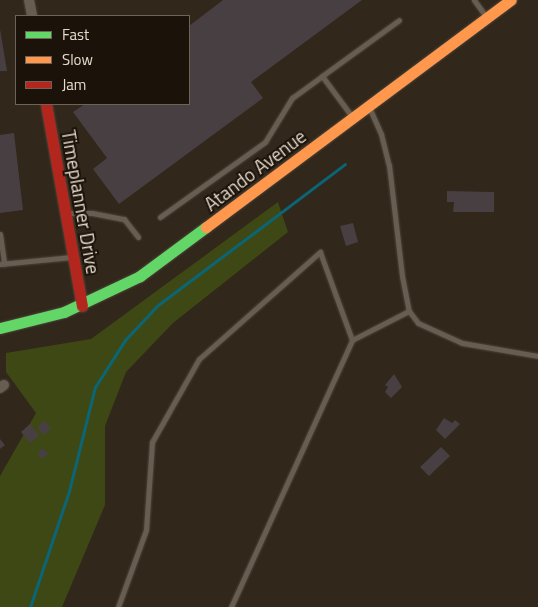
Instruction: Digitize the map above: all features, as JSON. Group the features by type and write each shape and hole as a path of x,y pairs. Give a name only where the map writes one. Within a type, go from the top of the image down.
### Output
{"main road":[{"name":"Atando Avenue","path":"0,328 46,318 82,306 121,288 160,262 512,0"},
{"name":"Timeplanner Drive","path":"46,105 82,306"}],"street":[{"path":"30,0 32,15"}],"lane":[{"path":"474,0 487,18"},
{"path":"160,217 265,142 292,98 400,20"},
{"path":"322,76 353,118"},
{"path":"369,107 381,134 389,165 402,276 409,311 418,322 462,343 538,356"},
{"path":"66,213 92,213 124,219 138,237"},
{"path":"0,234 2,264 74,256"},
{"path":"118,607 146,530 152,442 199,359 320,252 352,340"},
{"path":"231,607 352,340 409,311"}],"green space":[{"path":"278,202 288,232 173,323 126,372 105,426 105,505 62,607 0,607 0,476 36,413 6,372 6,353 91,339"}],"building":[{"path":"223,0 362,0 251,82 263,98 119,204 93,169 107,158 73,112 84,105 190,105 190,25"},
{"path":"0,29 7,71 0,71"},
{"path":"14,133 23,210 0,213 0,135"},
{"path":"447,191 494,192 494,212 453,212 454,202 447,202"},
{"path":"353,223 358,242 346,246 340,226"},
{"path":"394,374 402,387 391,398 385,392 388,387 385,385"},
{"path":"444,418 452,423 455,420 460,424 445,439 436,430"},
{"path":"45,421 51,429 43,435 37,427"},
{"path":"30,424 39,436 30,443 21,432"},
{"path":"0,439 5,445 0,449"},
{"path":"441,447 450,456 429,476 420,467"},
{"path":"43,448 48,454 42,459 37,453"}],"waterway":[{"path":"30,607 69,491 95,387 125,340 158,305 345,164"}],"traffic: fast":[{"path":"0,328 64,312 140,276 206,227"}],"traffic: slow":[{"path":"206,227 511,0"}],"traffic: jam":[{"path":"46,105 82,306"}]}
